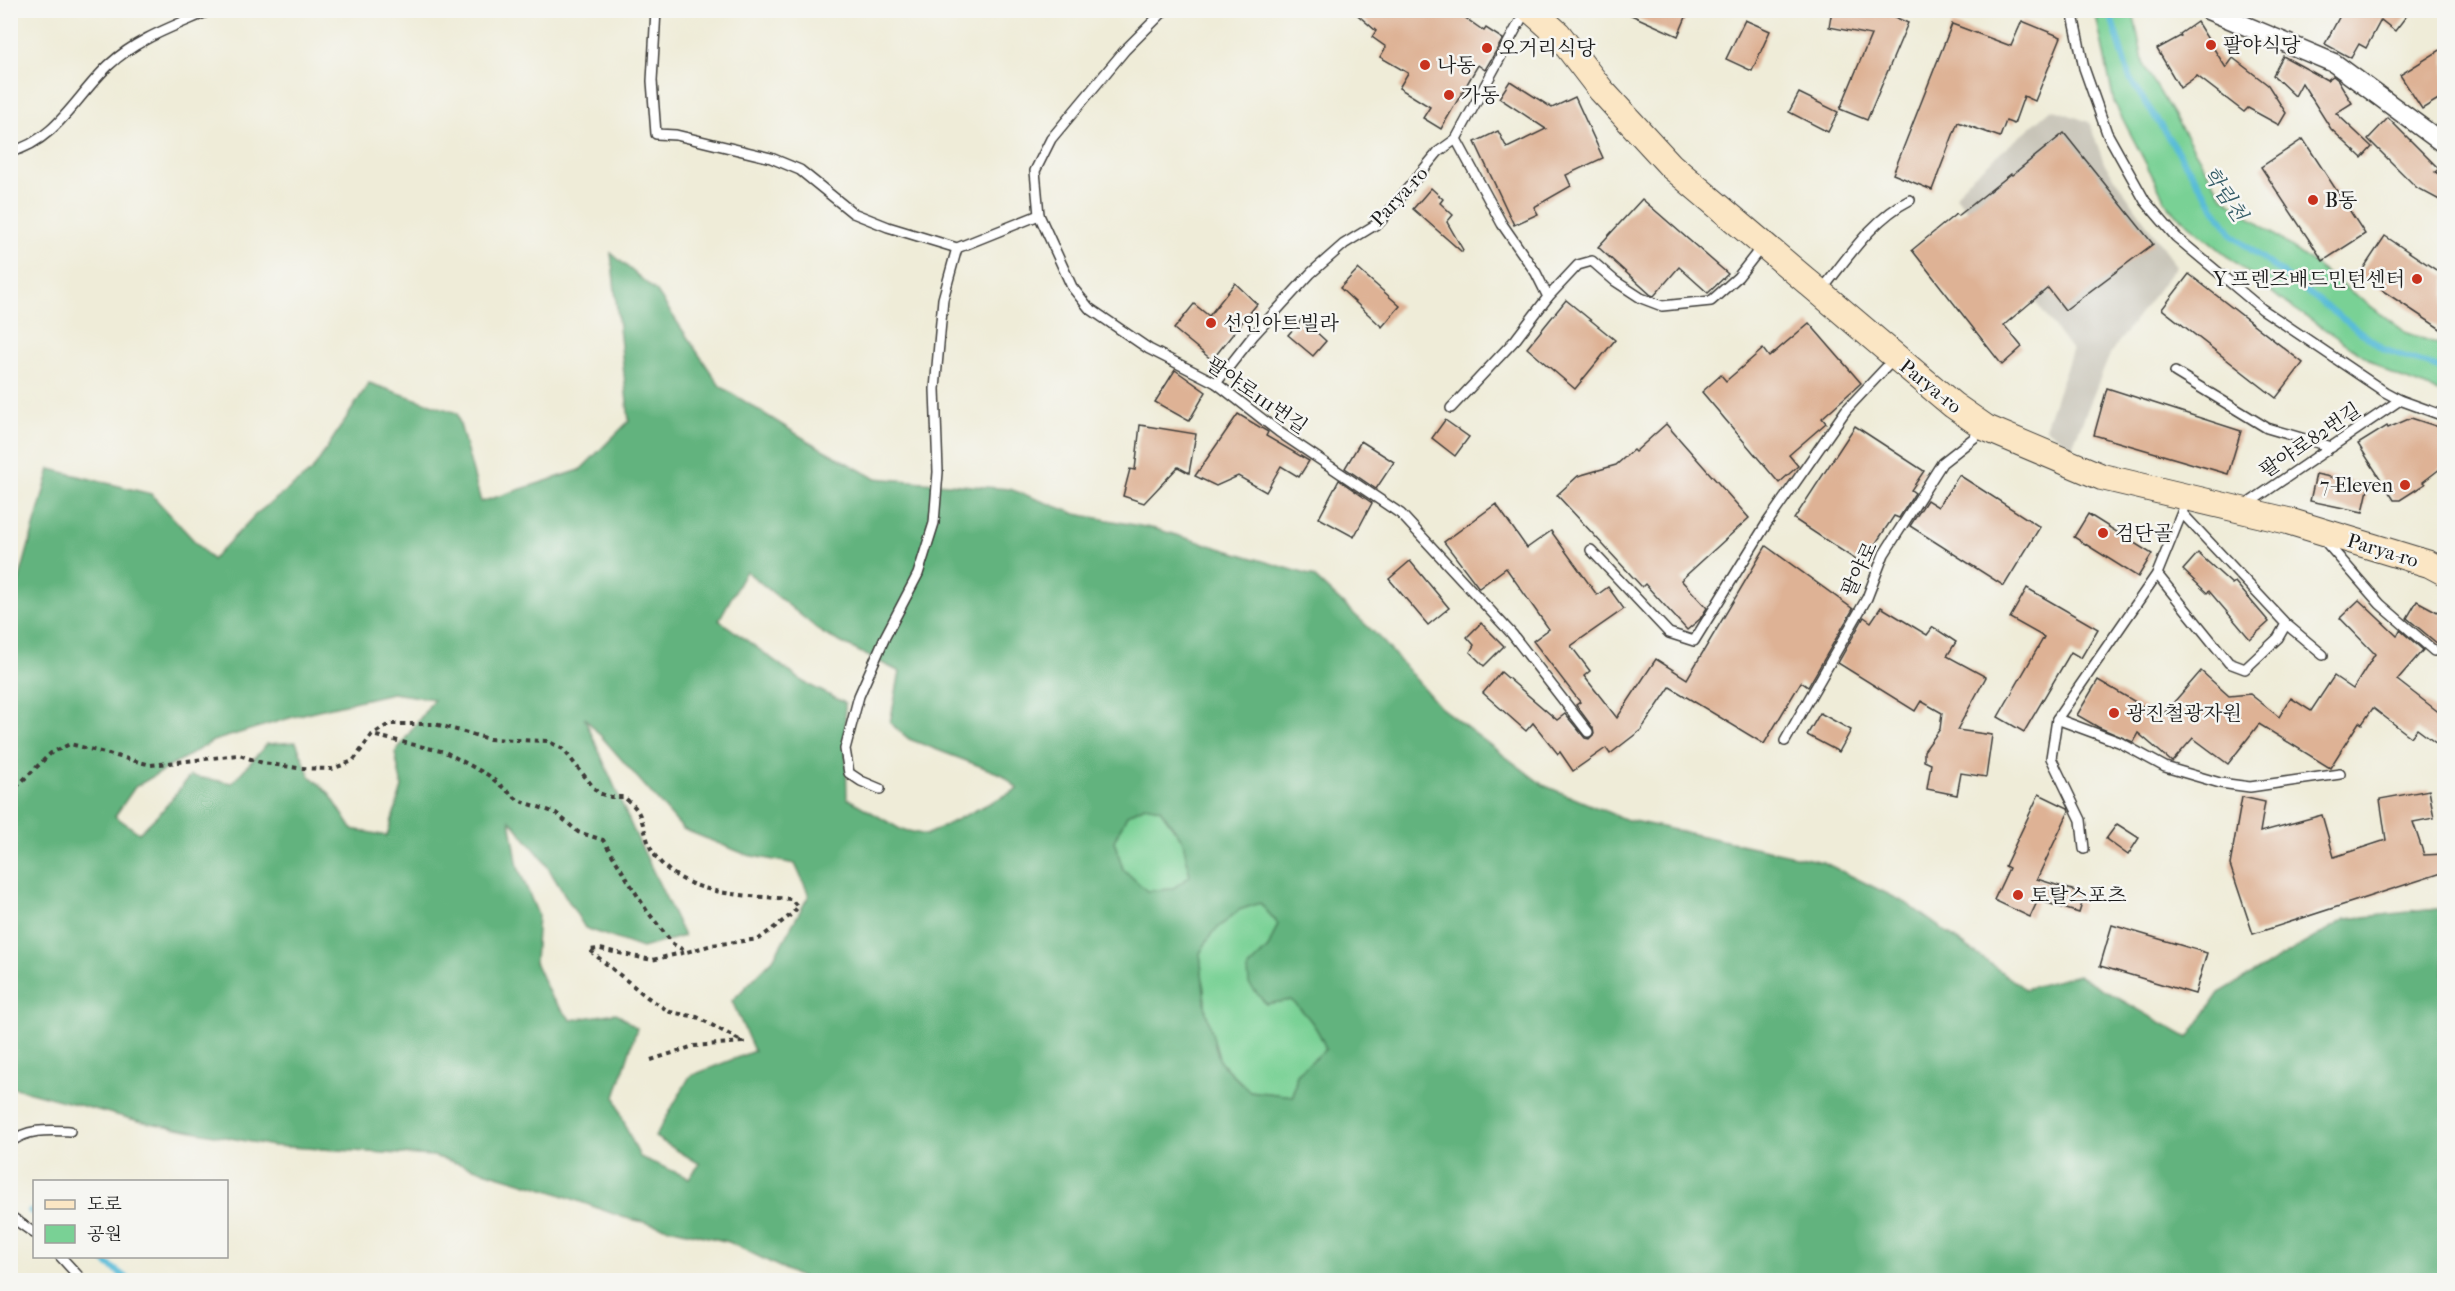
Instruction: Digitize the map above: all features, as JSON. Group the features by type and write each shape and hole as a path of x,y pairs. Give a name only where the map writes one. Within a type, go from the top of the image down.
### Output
{"street":[{"name":"Parya-ro","path":"1531,10 1558,34 1601,90 1671,166 1953,405 1986,428 2102,477 2185,505 2239,510 2314,529 2429,564 2445,572"},
{"path":"2208,10 2334,63 2445,144"}],"lane":[{"path":"10,152 25,149 47,135 109,65 137,43 211,10"},
{"path":"656,10 652,81 656,134 676,135 771,158 800,170 853,213 888,227 957,248 1039,215"},
{"name":"팔야로111번길","path":"1165,10 1125,50 1051,139 1035,171 1039,215 1071,287 1089,308 1149,349 1216,383 1279,432 1401,514 1512,634 1588,732"},
{"name":"Parya-ro","path":"1216,383 1253,336 1311,273 1344,244 1380,222 1438,152 1456,139 1526,10"},
{"name":"팔야로82번길","path":"2072,10 2084,68 2107,133 2145,201 2176,237 2262,309 2400,400 2445,416"},
{"path":"1456,139 1502,224 1536,273 1548,297"},
{"path":"1819,293 1890,210 1910,200"},
{"path":"1451,408 1516,339 1548,297 1578,265 1592,261 1615,281 1641,298 1662,306 1710,301 1738,277 1763,245"},
{"path":"880,789 849,773 845,749 859,696 885,637 918,574 934,523 938,472 935,389 944,299 957,248"},
{"path":"1591,550 1669,633 1694,641 1767,523 1846,411 1896,357"},
{"path":"2175,372 2267,428 2332,447"},
{"name":"팔야로82번길","path":"2239,510 2400,400"},
{"name":"팔야로","path":"1785,741 1867,598 1884,554 1942,463 1986,428"},
{"path":"2084,849 2081,820 2051,758 2057,719 2157,574 2185,505 2286,624 2323,655"},
{"path":"2314,529 2380,604 2434,651"},
{"path":"2157,574 2229,663 2245,669 2278,638 2286,624"},
{"path":"2057,719 2119,742 2165,767 2220,783 2250,787 2340,774"},
{"path":"10,1143 18,1136 45,1130 70,1131"},
{"path":"10,1216 33,1232"},
{"path":"61,1258 82,1281"}],"path":[{"path":"10,793 51,753 70,744 151,765 239,755 263,763 298,768 332,769 353,761 372,735 389,724 435,724 489,739 547,741 563,749 598,793 611,797 624,797 637,809 653,853 670,872 689,883 730,894 791,899 798,907 759,939 712,945 652,960 600,949 589,950 646,997 670,1012 697,1017 743,1042 694,1046 651,1060"},
{"path":"372,735 445,752 488,775 518,800 556,813 578,832 603,840 647,911 673,944 687,952"}],"shaded area":[{"path":"2052,109 2089,122 2104,163 2176,266 2111,352 2072,447 2045,428 2072,351 1956,196 1966,182"}],"green space":[{"path":"2095,11 2133,11 2144,66 2222,196 2407,333 2444,346 2444,394 2391,374 2280,299 2169,208 2114,102"},
{"path":"611,253 657,292 720,386 808,441 874,478 1010,489 1076,514 1156,529 1313,576 1380,638 1440,707 1543,785 1624,819 1823,862 1906,903 2025,989 2078,975 2188,1038 2219,993 2346,919 2444,908 2444,1280 806,1280 729,1242 622,1217 551,1191 433,1156 273,1146 139,1121 11,1087 10,593 17,588 50,469 151,494 212,560 256,514 312,471 369,383 457,413 481,502 580,470 629,421","holes":["746,571 824,634 900,672 890,723 909,739 1003,775 1018,789 926,835 900,829 847,798 845,703 805,683 719,620","392,693 434,699 395,753 402,787 387,836 352,829 329,793 310,776 296,742 267,744 232,783 190,776 162,811 139,833 115,816 135,787 213,741 310,712","584,717 683,829 747,855 795,864 809,895 773,959 732,1001 754,1051 690,1076 655,1137 700,1164 689,1178 640,1157 615,1097 637,1028 616,1013 571,1020 551,997 535,962 538,915 518,867 510,820 542,858 585,928 642,948 684,936 633,829","1145,806 1160,809 1183,841 1190,876 1172,889 1147,891 1123,869 1114,841 1127,815","1260,903 1278,924 1268,948 1248,968 1249,984 1266,1004 1291,1000 1312,1022 1326,1049 1297,1074 1293,1096 1249,1091 1220,1062 1206,1012 1200,953 1212,933 1239,910"]},
{"path":"1145,806 1160,809 1183,841 1190,876 1172,889 1146,891 1123,869 1114,841 1127,815"},
{"path":"1260,903 1278,924 1268,948 1248,968 1266,1004 1291,1000 1312,1022 1326,1049 1297,1074 1293,1096 1250,1091 1220,1062 1206,1012 1200,953 1212,933 1239,910"}],"building":[{"path":"1352,10 1432,10 1442,16 1444,14 1448,16 1450,12 1458,17 1461,15 1484,31 1486,28 1503,39 1485,70 1478,65 1441,129 1423,118 1430,107 1399,88 1408,73 1380,57 1386,47 1372,37 1376,31"},
{"path":"1620,10 1689,10 1678,36"},
{"path":"1832,10 1865,10 1880,13 1881,11 1908,23 1867,120 1840,109 1871,35 1829,27"},
{"path":"2343,10 2411,10 2395,31 2381,20 2366,48 2359,44 2351,58 2325,44"},
{"path":"1745,20 1770,31 1752,71 1726,59"},
{"path":"2022,21 2061,37 2035,101 2024,96 2014,124 2006,121 2000,137 1958,122 1932,190 1893,174 1952,24 2011,46"},
{"path":"2197,22 2226,68 2233,58 2268,85 2286,113 2279,125 2248,108 2244,112 2197,76 2180,88 2157,49 2181,36 2180,34"},
{"path":"2445,47 2445,95 2422,109 2400,75"},
{"path":"2283,56 2327,80 2333,76 2338,80 2352,103 2336,113 2372,147 2362,158 2331,129 2302,83 2295,96 2273,75"},
{"path":"1510,81 1552,108 1575,97 1603,158 1566,175 1571,186 1534,207 1538,214 1514,225 1475,142 1498,131 1507,148 1546,129 1499,98"},
{"path":"1799,93 1838,112 1828,132 1789,112"},
{"path":"2388,118 2439,169 2435,172 2445,178 2445,203 2417,188 2368,139"},
{"path":"2064,133 2153,244 2065,310 2048,288 2004,325 2022,347 2002,365 1912,250"},
{"name":"B동","path":"2303,139 2365,234 2323,261 2261,167"},
{"path":"1431,188 1443,199 1440,203 1453,215 1447,222 1462,252 1413,209"},
{"path":"1642,199 1728,274 1708,293 1679,267 1654,296 1651,295 1598,247"},
{"path":"2385,236 2445,276 2445,332 2359,275"},
{"path":"1358,269 1400,306 1382,327 1340,288"},
{"path":"2189,274 2303,363 2276,398 2162,309"},
{"name":"선인아트빌라","path":"1235,283 1257,304 1212,360 1174,329 1194,304 1209,316"},
{"path":"1566,300 1615,340 1575,389 1527,348"},
{"path":"1302,319 1326,341 1313,356 1288,335"},
{"path":"1809,323 1861,383 1822,418 1826,423 1789,455 1798,466 1779,483 1702,392 1721,375 1726,381 1763,349 1769,357"},
{"path":"1175,370 1206,392 1189,421 1155,402"},
{"path":"2107,388 2241,431 2228,474 2094,435"},
{"path":"1238,414 1268,432 1266,436 1309,461 1299,477 1281,466 1266,492 1238,476 1216,486 1195,476"},
{"path":"2411,418 2445,429 2445,465 2423,482 2425,484 2400,500 2394,500 2358,444 2387,426 2388,428"},
{"path":"1445,420 1469,437 1455,456 1432,438"},
{"path":"1666,424 1749,518 1681,580 1707,608 1700,619 1687,630 1645,584 1642,587 1557,495 1578,476 1616,465 1633,450 1635,452"},
{"path":"1140,425 1196,434 1189,473 1178,467 1144,503 1123,496 1130,469 1135,470"},
{"path":"1855,426 1924,471 1911,490 1915,493 1899,518 1894,516 1862,564 1794,519"},
{"path":"1361,441 1394,462 1376,489 1345,468"},
{"path":"2316,474 2369,485 2363,512 2310,501"},
{"path":"1959,475 2040,527 2004,586 1910,526 1927,500 1938,507"},
{"path":"1339,480 1372,503 1354,537 1319,518"},
{"path":"1496,504 1527,548 1551,531 1597,595 1608,587 1624,609 1571,646 1590,671 1584,676 1617,718 1656,659 1687,679 1766,546 1853,609 1808,687 1801,682 1764,744 1670,687 1641,730 1610,754 1606,748 1573,771 1560,752 1558,754 1533,723 1526,731 1483,693 1501,672 1557,720 1565,714 1585,738 1589,739 1594,734 1593,728 1576,705 1580,702 1533,641 1549,629 1506,568 1479,588 1444,542"},
{"path":"2088,514 2152,554 2138,577 2074,537"},
{"path":"2198,553 2232,584 2235,582 2269,622 2250,639 2209,591 2207,593 2183,570"},
{"path":"1410,561 1449,608 1428,625 1389,579"},
{"path":"2027,588 2098,629 2081,658 2071,652 2024,732 1998,717 2044,637 2010,618"},
{"path":"2359,600 2397,636 2400,630 2423,650 2397,680 2445,717 2445,750 2417,729 2411,737 2373,708 2362,724 2359,722 2330,768 2259,724 2228,764 2193,738 2172,762 2138,733 2133,742 2077,715 2098,680 2161,717 2201,671 2229,696 2250,694 2279,717 2291,698 2311,711 2334,676 2353,689 2375,654 2340,618"},
{"path":"2417,601 2445,616 2445,650 2407,618"},
{"path":"1881,607 1927,635 1933,627 1956,642 1947,656 1986,677 1957,730 1992,735 1986,777 1961,773 1957,795 1927,789 1931,764 1924,761 1924,751 1940,729 1942,713 1921,701 1915,711 1838,663 1864,617 1871,622"},
{"path":"1481,623 1504,646 1484,666 1470,652 1474,645 1467,637"},
{"path":"1820,713 1851,730 1839,752 1807,735"},
{"path":"2429,790 2434,818 2413,822 2424,855 2445,854 2445,872 2253,934 2230,865 2242,797 2265,802 2260,832 2322,815 2334,857 2386,840 2380,799"},
{"path":"2039,794 2068,808 2069,811 2037,879 2085,894 2079,913 2038,900 2030,917 1994,900 2009,868 2005,866"},
{"path":"2117,824 2139,838 2128,855 2106,839"},
{"path":"2112,925 2207,953 2195,994 2100,966"}],"waterway":[{"name":"학림천","path":"2109,10 2130,79 2233,236 2383,349 2444,370"},
{"path":"100,1258 129,1280"}],"place":[{"name":"팔야식당","path":"2211,45"},
{"name":"오거리식당","path":"1487,48"},
{"name":"나동","path":"1425,65"},
{"name":"가동","path":"1449,95"},
{"name":"B동","path":"2313,200"},
{"name":"Y 프렌즈배드민턴센터","path":"2417,279"},
{"name":"선인아트빌라","path":"1211,323"},
{"name":"7-Eleven","path":"2405,485"},
{"name":"검단골","path":"2103,533"},
{"name":"광진철광자원","path":"2114,713"},
{"name":"토탈스포츠","path":"2018,895"}]}
